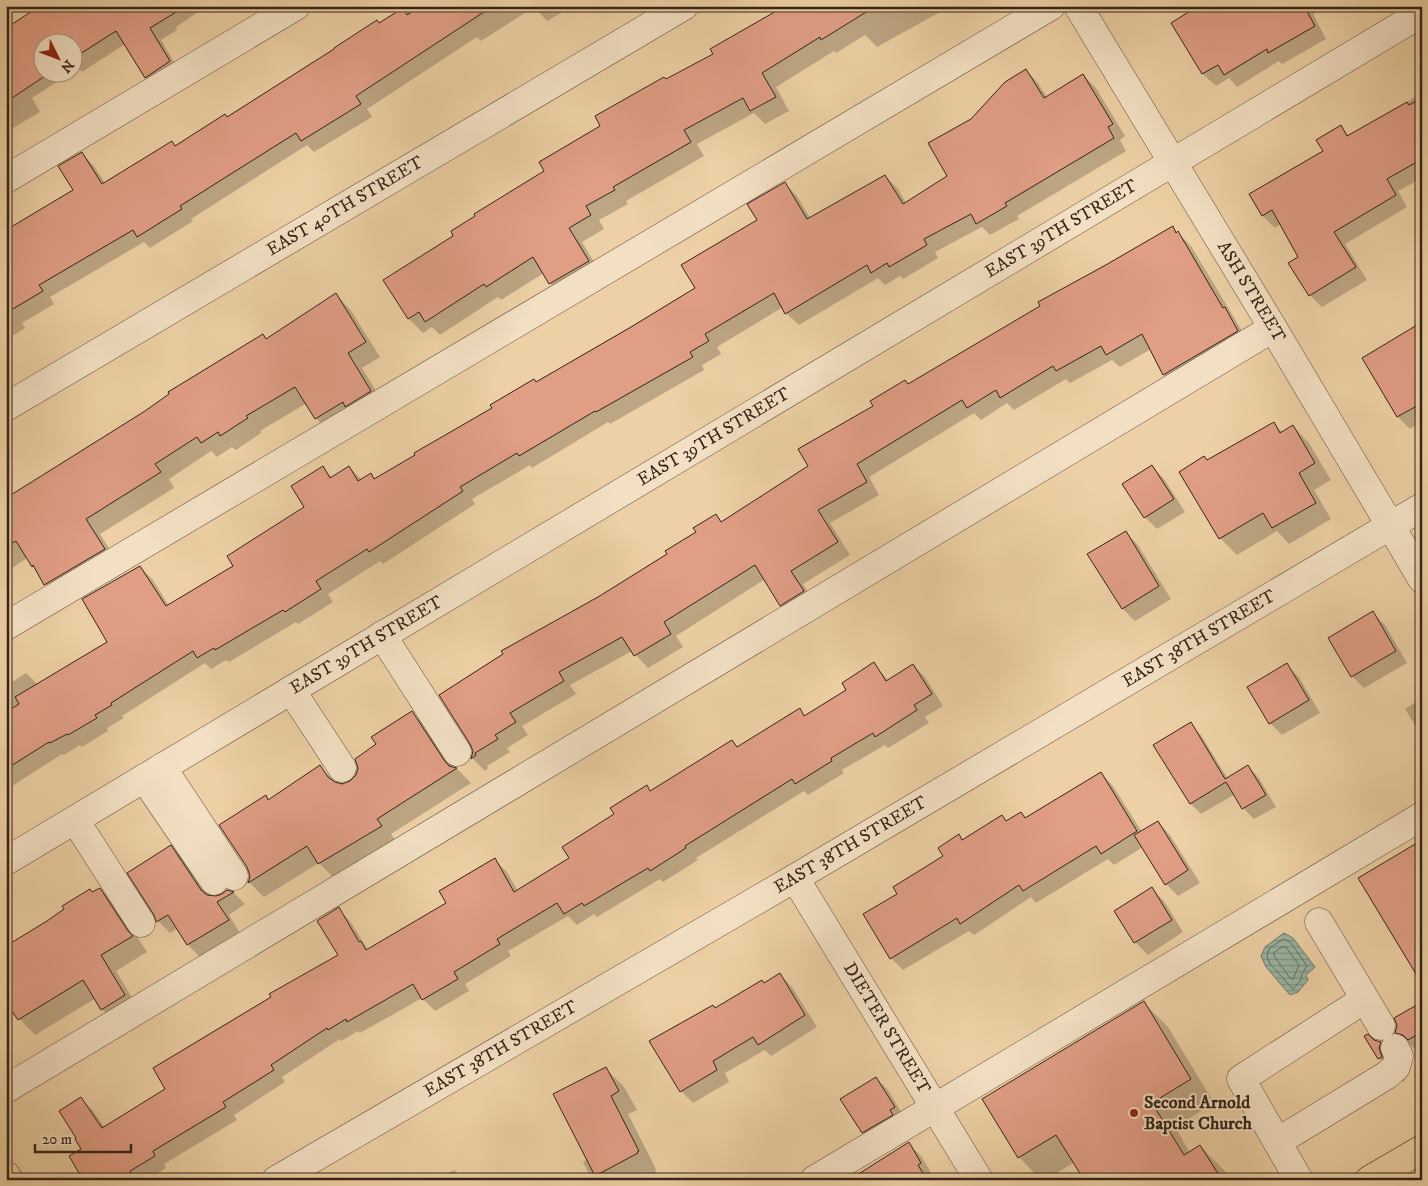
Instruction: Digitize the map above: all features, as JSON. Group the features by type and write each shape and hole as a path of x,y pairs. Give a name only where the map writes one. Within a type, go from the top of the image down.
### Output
{"main road":[{"path":"1369,1180 1422,1149"},
{"path":"6,1175 9,1180"}],"street":[{"path":"6,179 296,6"},
{"name":"EAST 40TH STREET","path":"6,407 684,6"},
{"path":"6,626 1051,6"},
{"name":"ASH STREET","path":"1078,6 1422,579"},
{"name":"EAST 39TH STREET","path":"6,861 1422,13"},
{"path":"6,1088 1273,328"},
{"name":"EAST 38TH STREET","path":"276,1180 795,878 1422,507"},
{"path":"382,635 457,752"},
{"path":"291,690 342,768"},
{"path":"153,773 224,878"},
{"path":"814,1180 1422,816"},
{"path":"75,820 141,923"},
{"name":"DIETER STREET","path":"795,878 979,1180"},
{"path":"1277,1142 1387,1075 1396,1067 1399,1056 1319,922"},
{"path":"1299,1180 1241,1079 1365,999"}],"water":[{"path":"1284,933 1293,938 1315,967 1306,975 1308,980 1298,992 1290,995 1266,967 1261,956 1265,947"}],"building":[{"path":"40,6 186,6 150,28 170,61 145,78 116,31 82,53 82,32 32,32 32,82 36,82 6,102 6,28"},
{"path":"421,6 493,6 356,96 361,104 301,141 296,133 180,206 182,209 137,237 133,230 39,285 43,291 6,313 6,230 73,190 58,166 82,152 102,184 172,141 175,146 225,114 227,117 377,20 379,23 403,8 407,15"},
{"path":"785,6 876,6 821,40 820,37 762,73 776,97 750,111 743,98 684,130 691,142 613,187 615,190 586,206 591,215 569,228 589,261 549,284 533,257 486,287 484,284 425,322 419,312 408,319 383,280 453,236 451,231 475,216 474,214 544,171 539,162 600,126 595,116 664,77 666,79 713,54 710,49"},
{"path":"1198,6 1304,6 1315,26 1268,53 1267,49 1224,75 1218,65 1202,74 1171,23"},
{"path":"1026,69 1044,98 1083,74 1113,124 1108,127 1114,138 1005,203 1007,206 976,224 971,214 924,239 927,245 889,267 887,263 871,273 867,265 785,314 774,293 705,334 709,341 690,352 693,357 595,411 519,456 517,453 460,487 463,491 369,552 367,549 316,581 321,589 285,612 283,610 215,650 214,648 197,658 193,651 111,703 112,705 95,715 97,718 68,735 49,742 6,769 6,712 19,704 15,697 107,642 82,599 140,566 166,606 233,566 227,556 304,507 291,486 323,466 330,478 349,466 358,481 371,473 374,479 415,455 414,453 492,408 490,405 534,379 536,382 695,288 681,265 757,220 747,204 785,182 807,219 885,175 903,204 947,176 928,143 971,119 1005,82"},
{"path":"1422,98 1422,159 1387,179 1396,195 1334,232 1356,267 1309,296 1288,263 1298,257 1272,210 1262,216 1249,194 1323,151 1316,140 1341,125 1347,136 1407,102 1409,105"},
{"path":"1173,226 1176,233 1178,231 1238,331 1163,375 1142,334 1106,355 1101,346 1056,371 1053,366 1000,398 996,390 967,408 962,400 857,464 867,482 818,510 838,542 791,571 804,591 780,606 755,565 664,622 671,634 634,656 622,637 559,672 564,681 510,713 516,722 495,735 498,739 475,753 476,755 471,759 473,751 470,744 439,695 503,654 501,651 598,597 667,554 665,551 696,532 693,528 716,514 721,522 808,466 798,449 873,406 870,401 905,380 908,384 1040,306 1038,302"},
{"path":"336,293 366,342 348,353 371,391 345,407 343,402 315,419 295,387 246,416 248,418 220,436 218,432 201,443 197,437 155,464 161,472 86,519 105,549 44,585 16,541 6,547 6,498 145,411 169,394 168,392 263,334 266,339"},
{"path":"1422,322 1422,403 1397,417 1362,358"},
{"path":"1274,422 1280,433 1293,425 1315,463 1299,473 1316,503 1272,528 1263,513 1219,539 1179,472 1204,456 1207,460"},
{"path":"1152,465 1174,499 1144,518 1122,484"},
{"path":"1126,531 1159,586 1122,609 1087,554"},
{"path":"1373,611 1396,651 1351,677 1328,638"},
{"path":"874,662 886,681 913,664 932,694 914,705 917,710 875,737 873,733 831,758 832,761 795,784 792,779 685,846 686,848 650,871 648,868 584,906 582,903 564,914 557,903 497,939 500,944 454,972 458,979 422,1000 413,984 347,1022 346,1019 328,1030 327,1028 271,1065 274,1070 223,1102 226,1107 153,1151 155,1156 130,1171 134,1180 83,1180 69,1156 81,1149 59,1111 81,1097 102,1128 165,1089 153,1068 271,997 269,994 338,955 317,921 339,907 359,942 361,941 366,950 446,903 439,891 495,858 514,892 569,858 562,847 614,814 610,808 647,785 650,791 732,740 737,747 800,708 804,716 846,690 842,683"},
{"path":"1287,663 1309,700 1269,724 1247,687"},
{"path":"412,711 444,760 449,766 457,768 377,819 382,826 318,864 307,846 248,883 250,876 247,867 219,825 266,795 268,800 320,765 328,777 335,782 342,784 350,781 356,775 358,768 355,759 376,744 371,737"},
{"path":"1191,722 1225,779 1248,765 1266,795 1242,809 1226,782 1190,804 1153,745"},
{"path":"1101,772 1137,831 1101,854 1096,846 1023,891 1019,885 960,924 957,918 890,959 863,914 897,894 893,887 943,856 938,848 959,834 962,840 1002,815 1006,821 1021,812 1025,818"},
{"path":"1158,821 1188,870 1165,885 1134,835"},
{"path":"1422,840 1422,984 1358,878"},
{"path":"171,845 201,890 207,895 216,896 227,890 234,892 217,902 229,920 187,945 168,915 156,922 154,915 127,873"},
{"path":"1152,887 1172,920 1134,943 1114,911"},
{"path":"100,888 133,936 101,955 125,995 101,1010 83,980 18,1020 6,1002 6,946 64,909 62,906 90,889 92,892"},
{"path":"780,973 805,1015 758,1045 753,1037 713,1061 717,1070 680,1092 649,1041 713,1005 715,1008 762,980 764,983"},
{"path":"1144,1001 1191,1079 1152,1103 1184,1155 1200,1145 1222,1180 1084,1180 1056,1135 1018,1158 982,1099"},
{"path":"1422,1002 1422,1032 1408,1040 1403,1035 1395,1033 1397,1025 1394,1018"},
{"path":"1368,1034 1374,1040 1381,1042 1379,1048 1382,1057 1378,1059 1364,1036"},
{"path":"606,1067 619,1091 611,1096 639,1151 595,1176 553,1094"},
{"path":"876,1077 895,1107 890,1110 893,1115 862,1133 840,1099"},
{"path":"909,1142 921,1163 918,1165 927,1180 849,1180"}],"place":[{"name":"Second Arnold Baptist Church","path":"1134,1113"}]}
